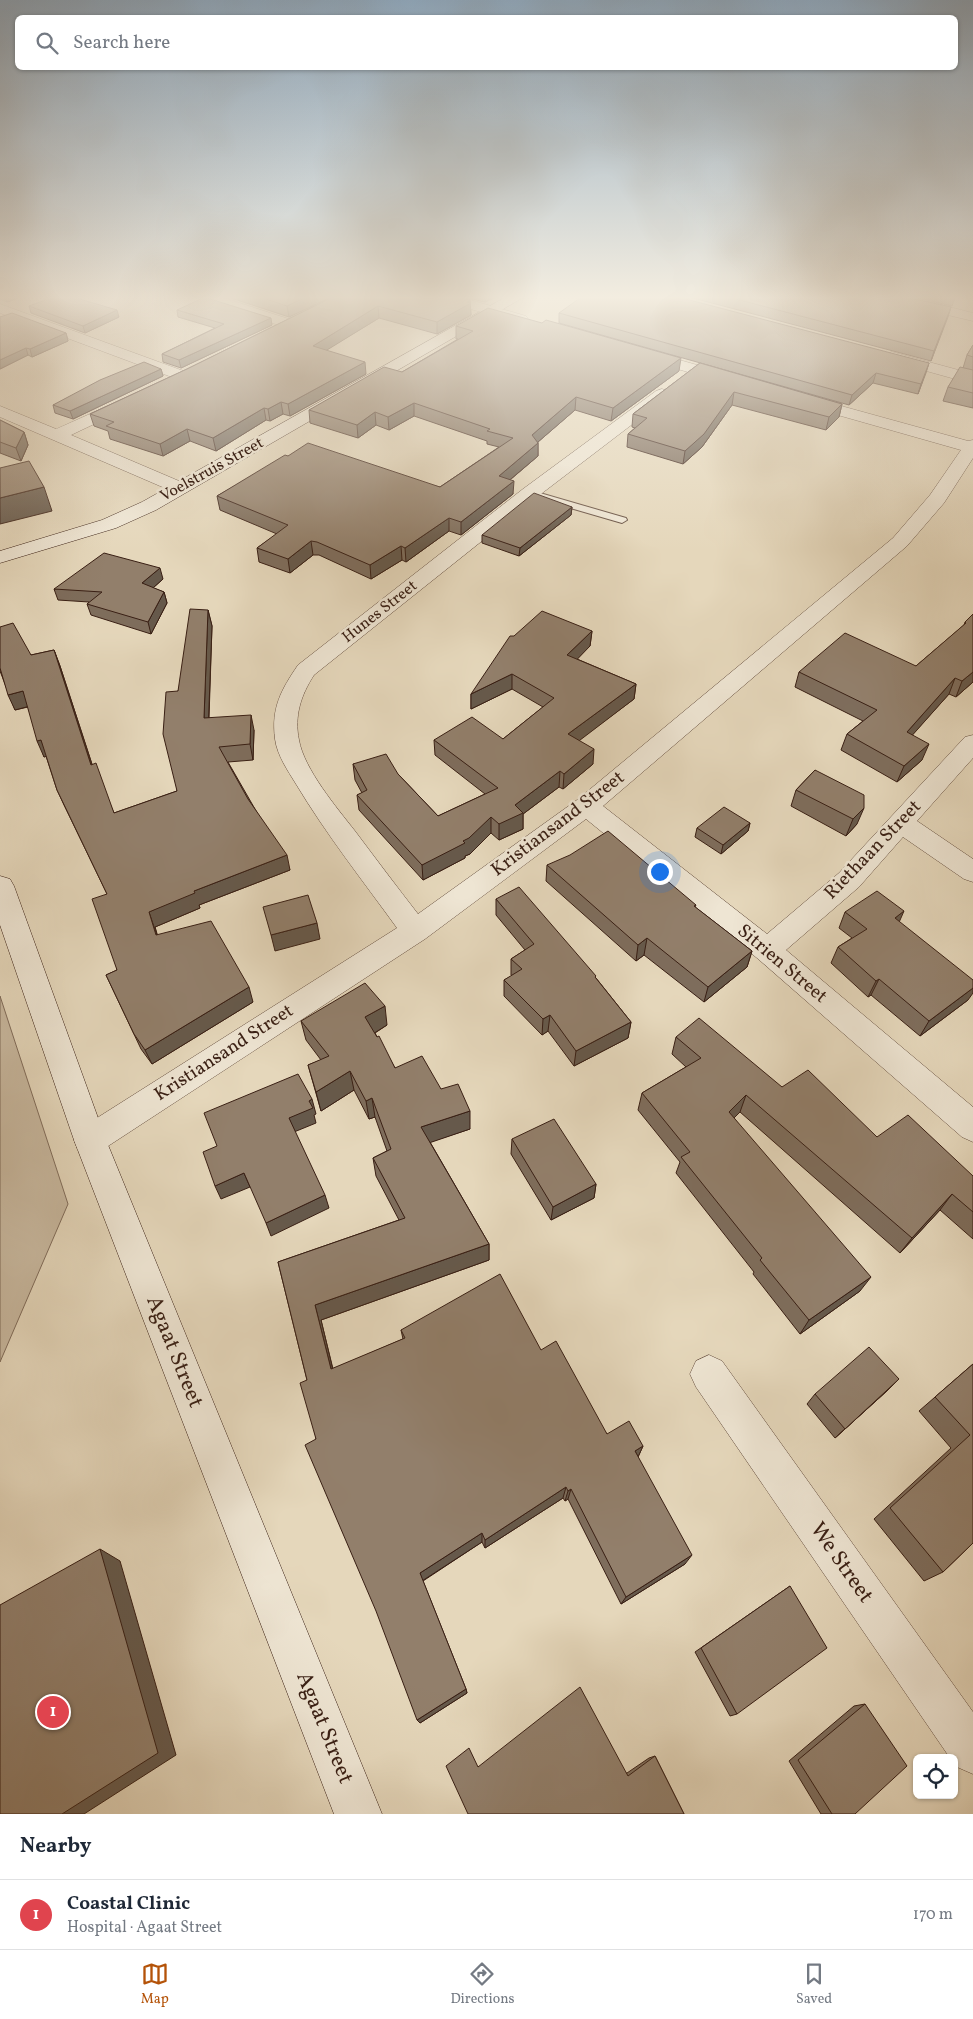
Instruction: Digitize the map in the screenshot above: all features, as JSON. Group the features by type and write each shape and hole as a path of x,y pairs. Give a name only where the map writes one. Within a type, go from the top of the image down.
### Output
{"street":[{"path":"165,384 170,382"},
{"name":"Voelstruis Street","path":"0,557 109,524 149,506 369,382"},
{"name":"Hunes Street","path":"414,931 322,806 298,767 287,742 286,716 292,691 306,670 530,493 678,382"},
{"path":"738,382 743,383"},
{"path":"790,396 972,447"},
{"path":"57,435 138,397"},
{"path":"0,411 180,488"},
{"name":"Kristiansand Street","path":"90,1140 414,931 586,806 900,542 937,499 972,447"},
{"name":"Riethaan Street","path":"767,950 849,880 973,743"},
{"name":"Sitrien Street","path":"586,806 767,950 973,1127"},
{"path":"902,823 973,872"},
{"name":"Agaat Street","path":"0,886 90,1140 358,1814"},
{"name":"We Street","path":"709,1374 973,1751"}],"lane":[{"path":"530,493 622,520"}],"shaded area":[{"path":"0,996 68,1204 0,1362"}],"building":[{"path":"97,382 134,382 70,411 53,405"},
{"path":"160,382 329,382 288,404 281,402 268,409 264,408 213,438 187,429 160,444 106,426 114,422 90,414"},
{"path":"358,382 649,382 613,408 576,397 532,435 538,443 499,476 514,481 461,522 449,518 405,548 401,546 370,565 311,541 288,559 257,548 288,525 217,496 308,443 440,487 513,438 487,431 490,429 414,403 388,417 375,412 357,425 309,410"},
{"path":"675,382 765,382 842,404 829,417 734,392 704,434 685,451 628,434 647,418 633,414"},
{"path":"804,382 867,382 852,395"},
{"path":"951,382 973,382 973,393 948,387"},
{"path":"0,420 24,432 16,448 0,442"},
{"path":"29,461 44,487 0,498 0,468"},
{"path":"534,493 572,507 520,548 482,535"},
{"path":"104,553 160,568 142,583 164,592 148,622 87,604 102,592 54,589"},
{"path":"190,609 208,610 204,718 251,715 250,744 219,747 248,799 287,855 194,891 195,893 149,912 156,935 211,921 249,987 145,1050 134,1034 106,975 117,970 92,899 107,894 57,790 41,740 37,741 23,691 8,695 0,668 0,627 13,623 31,655 54,650 91,765 96,763 114,813 177,791 163,734 166,692 178,691"},
{"path":"542,611 592,631 567,655 636,684 568,734 594,749 564,774 560,771 515,805 523,813 499,824 491,817 469,838 463,841 465,843 422,865 357,795 367,790 353,764 386,754 398,774 438,816 498,788 434,740 472,717 503,739 554,698 512,674 471,694 510,636 514,636"},
{"path":"973,614 973,672 962,681 955,678 907,732 929,744 904,766 847,734 877,710 799,672 845,633 916,666 966,623"},
{"path":"815,770 864,795 864,808 853,819 796,790"},
{"path":"724,807 750,823 723,845 697,828"},
{"path":"608,831 696,905 694,906 752,951 708,987 647,938 638,945 547,865 570,855"},
{"path":"519,887 596,976 631,1022 576,1051 550,1015 543,1019 504,980 522,969 511,959 534,944 496,899"},
{"path":"877,891 904,911 895,918 973,980 973,988 929,1021 879,979 876,981 838,947 867,929 845,912"},
{"path":"308,895 317,923 271,935 263,907"},
{"path":"365,983 385,1006 365,1017 377,1037 379,1036 395,1068 422,1056 441,1089 458,1084 470,1111 421,1127 489,1244 315,1305 331,1369 405,1338 401,1330 500,1274 541,1350 556,1341 607,1434 629,1421 643,1446 635,1451 692,1555 626,1597 571,1489 568,1491 566,1487 485,1540 482,1533 420,1573 466,1689 417,1720 376,1611 305,1445 316,1439 300,1383 307,1380 278,1262 405,1218 373,1158 391,1149 372,1098 366,1101 350,1071 316,1092 308,1065 329,1056 301,1021"},
{"path":"699,1018 782,1087 808,1070 877,1137 908,1115 973,1176 973,1212 952,1194 912,1238 746,1095 729,1112 871,1277 809,1320 681,1157 690,1152 642,1093 701,1058 676,1037"},
{"path":"298,1074 312,1099 309,1101 313,1108 289,1118 325,1195 266,1223 244,1173 215,1186 203,1152 217,1146 204,1113"},
{"path":"554,1119 596,1184 553,1207 512,1139"},
{"path":"869,1347 899,1379 845,1429 815,1394"},
{"path":"973,1364 973,1543 943,1572 890,1508 970,1435 935,1397"},
{"path":"100,1549 158,1753 62,1814 0,1814 0,1605"},
{"path":"790,1586 827,1648 737,1714 701,1648"},
{"path":"580,1687 628,1776 655,1756 684,1814 468,1814 446,1766 469,1748 478,1767"},
{"path":"865,1704 907,1766 855,1814 832,1814 798,1760"}],"place":[{"name":"Coastal Clinic","path":"53,1712"}]}
